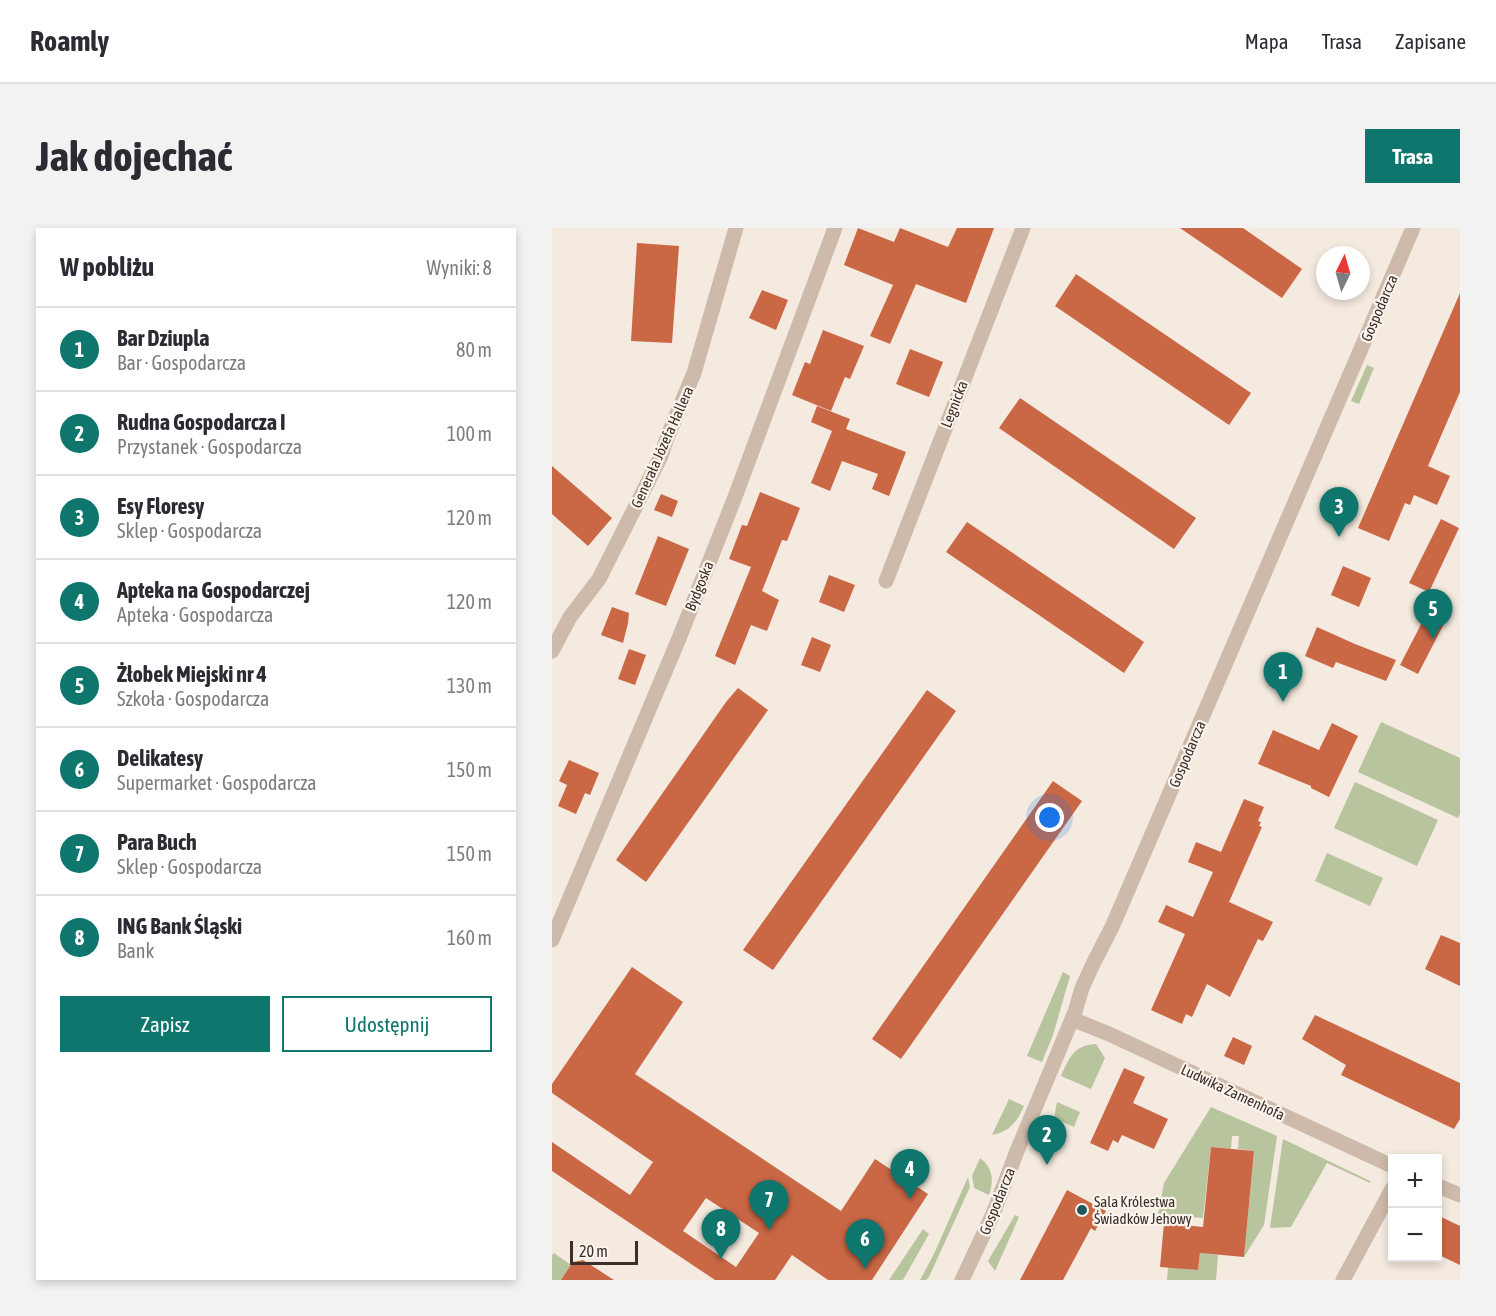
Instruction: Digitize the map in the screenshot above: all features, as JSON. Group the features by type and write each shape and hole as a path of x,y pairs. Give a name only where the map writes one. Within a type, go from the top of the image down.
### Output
{"street":[{"name":"Generała Józefa Hallera","path":"552,651 570,617 599,579 661,456 694,373 736,228"},
{"name":"Bydgoska","path":"552,940 680,636 735,497 835,228"},
{"name":"Legnicka","path":"886,581 1023,228"},
{"name":"Gospodarcza","path":"962,1280 993,1214 1085,982 1112,927 1413,228"},
{"name":"Ludwika Zamenhofa","path":"1072,1019 1109,1034 1388,1164"},
{"path":"1442,1188 1460,1195"},
{"path":"1343,1280 1388,1196"}],"green space":[{"path":"1367,365 1374,368 1359,404 1351,401"},
{"path":"1381,722 1460,758 1460,814 1458,818 1358,772"},
{"path":"1355,782 1438,820 1417,866 1334,828"},
{"path":"1327,853 1383,878 1370,906 1315,881"},
{"path":"1063,972 1070,976 1053,1035 1042,1062 1027,1056"},
{"path":"1096,1044 1105,1058 1091,1089 1061,1076 1077,1050"},
{"path":"1009,1099 1024,1106 1016,1121 1008,1128 992,1135"},
{"path":"1057,1102 1080,1112 1074,1127 1054,1118"},
{"path":"1211,1107 1277,1136 1264,1225 1244,1257 1254,1151 1238,1149 1239,1136 1232,1136 1231,1149 1211,1147 1203,1218 1158,1215 1164,1183"},
{"path":"1283,1139 1370,1183 1327,1163 1291,1227 1270,1228"},
{"path":"980,1158 990,1170 992,1184 989,1195 974,1188 972,1176"},
{"path":"968,1177 970,1187 929,1277 926,1280 920,1280 934,1254"},
{"path":"1015,1215 1019,1217 995,1271 988,1261"},
{"path":"923,1229 929,1234 903,1280 889,1280"},
{"path":"554,1253 592,1280 552,1280 552,1255"},
{"path":"1200,1253 1218,1255 1216,1280 1167,1280 1168,1267 1198,1270"}],"building":[{"path":"858,228 894,242 900,228 948,247 957,228 994,228 966,303 916,284 890,344 870,336 893,285 844,265"},
{"path":"1180,228 1243,228 1302,269 1282,298"},
{"path":"637,243 679,246 672,343 631,341"},
{"path":"1076,274 1251,393 1229,425 1055,306"},
{"path":"762,290 788,300 776,330 749,318"},
{"path":"1460,293 1460,392 1428,466 1450,476 1437,505 1414,495 1410,505 1405,503 1389,541 1358,528"},
{"path":"823,330 864,346 850,379 845,377 831,411 792,395 805,362 810,364"},
{"path":"910,349 943,362 929,397 896,384"},
{"path":"1020,398 1196,518 1174,549 999,428"},
{"path":"817,406 850,419 846,429 906,452 889,496 872,489 878,474 842,461 830,491 811,483 832,431 811,422"},
{"path":"552,466 612,518 588,546 552,514"},
{"path":"760,492 800,508 787,541 782,540 762,591 779,600 767,631 751,625 735,665 715,656 751,567 729,559 742,525 747,526"},
{"path":"661,494 678,501 672,517 654,510"},
{"path":"1441,519 1459,528 1429,592 1409,583"},
{"path":"967,522 1144,642 1124,673 946,552"},
{"path":"658,536 689,549 666,606 635,594"},
{"path":"1343,566 1371,578 1359,607 1331,595"},
{"path":"829,575 855,585 844,612 819,602"},
{"path":"1431,605 1449,614 1418,674 1400,665"},
{"path":"612,607 629,613 623,643 601,635"},
{"path":"1317,627 1396,660 1386,681 1336,662 1333,668 1305,656"},
{"path":"812,637 831,645 820,672 801,665"},
{"path":"629,649 646,655 635,685 618,679"},
{"path":"738,688 768,710 646,882 616,860"},
{"path":"927,690 956,711 773,970 743,950"},
{"path":"1332,723 1358,736 1329,797 1311,786 1258,764 1273,730 1319,750"},
{"path":"569,760 599,773 590,795 585,793 576,814 558,806 567,785 559,781"},
{"path":"1053,781 1082,801 901,1059 872,1039"},
{"path":"1244,799 1264,807 1258,821 1261,822 1259,826 1262,827 1229,902 1273,922 1263,941 1258,939 1230,997 1207,984 1192,1017 1186,1014 1182,1024 1151,1010 1185,934 1158,922 1166,905 1193,917 1213,872 1188,862 1196,842 1221,852"},
{"path":"1441,935 1460,943 1460,986 1425,969"},
{"path":"632,967 683,1002 635,1074 841,1211 875,1159 928,1194 872,1280 828,1280 792,1255 775,1280 715,1280 552,1171 552,1142 630,1195 653,1162 552,1093 552,1084","holes":["706,1198 759,1233 736,1267 683,1231"]},
{"path":"1315,1015 1460,1083 1460,1119 1454,1129 1341,1075 1346,1065 1302,1039"},
{"path":"1233,1037 1252,1046 1244,1065 1224,1056"},
{"path":"1124,1068 1145,1077 1133,1103 1168,1119 1154,1149 1122,1135 1118,1143 1113,1140 1108,1151 1090,1143"},
{"path":"1211,1147 1254,1151 1244,1257 1200,1253 1198,1270 1160,1267 1164,1223 1203,1227"},
{"path":"1067,1190 1106,1211 1095,1231 1091,1228 1063,1280 1020,1280"},
{"path":"1442,1217 1460,1226 1460,1265 1442,1256"},
{"path":"583,1260 614,1280 561,1280 573,1262"}],"place":[{"name":"Esy Floresy","path":"1339,537"},
{"name":"Żłobek Miejski nr 4","path":"1433,639"},
{"name":"Bar Dziupla","path":"1283,702"},
{"name":"Rudna Gospodarcza I","path":"1047,1165"},
{"name":"Apteka na Gospodarczej","path":"910,1199"},
{"name":"Sala Królestwa Świadków Jehowy","path":"1082,1210"},
{"name":"Para Buch","path":"769,1230"},
{"name":"ING Bank Śląski","path":"721,1259"},
{"name":"Delikatesy","path":"865,1269"}]}
